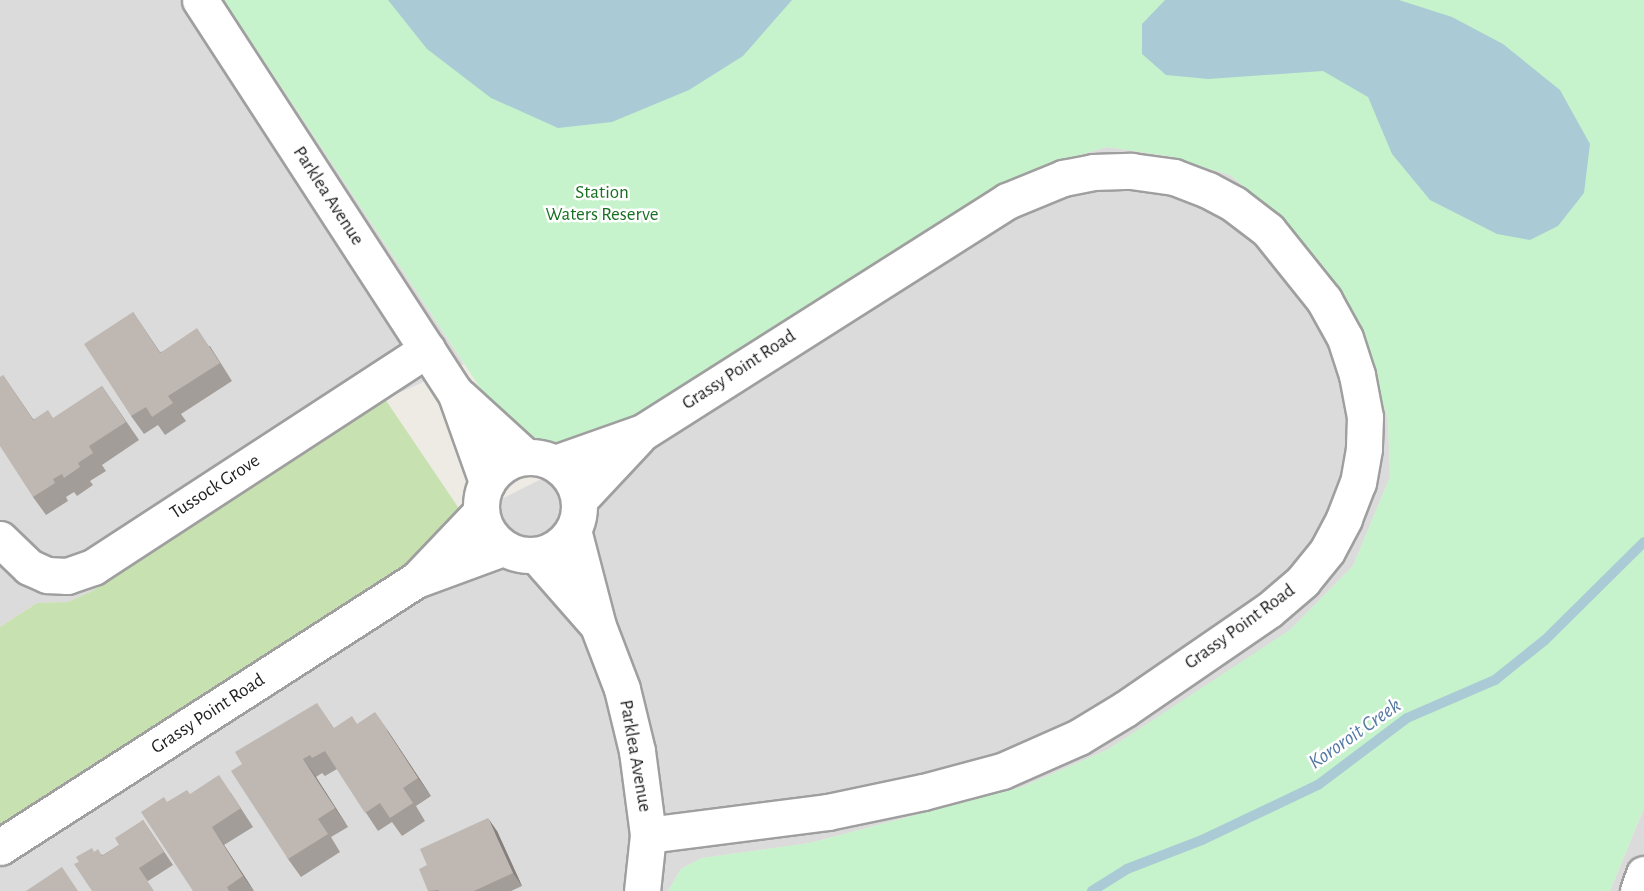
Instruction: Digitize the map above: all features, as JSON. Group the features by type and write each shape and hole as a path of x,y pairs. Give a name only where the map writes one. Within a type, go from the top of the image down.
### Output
{"street":[{"name":"Parklea Avenue","path":"200,0 455,392 484,497"},
{"name":"Grassy Point Road","path":"540,460 643,432 1007,201 1063,178 1131,171 1174,177 1234,204 1268,230 1324,300 1345,338 1365,417 1364,449 1358,482 1345,519 1326,551 1303,581 1269,610 1080,737 1002,771 923,792 827,812 648,835"},
{"name":"Tussock Grove","path":"0,539 29,568 47,575 67,576 93,567 427,349"},
{"name":"Parklea Avenue","path":"455,392 540,460"},
{"name":"Grassy Point Road","path":"576,515 643,432"},
{"path":"540,460 572,479 576,515 558,548 519,552 488,533 484,497 503,464 540,460"},
{"name":"Grassy Point Road","path":"416,580 484,497"},
{"name":"Parklea Avenue","path":"576,515 598,626 622,689 631,726 648,835 642,891"},
{"name":"Parklea Avenue","path":"519,552 598,626"},
{"name":"Grassy Point Road","path":"0,847 416,580 519,552"},
{"path":"1638,891 1644,874"}],"shaded area":[{"path":"0,0 224,0 464,364 385,399 92,591 68,602 37,603 0,627"},
{"path":"1107,147 1168,156 1230,175 1283,219 1326,269 1362,332 1388,419 1390,477 1353,566 1290,630 1183,702 1107,750 1022,787 810,843 702,858 681,869 668,891 0,891 0,825 434,546 454,523 589,455 1006,183 1044,166"},
{"path":"1644,808 1644,891 1610,891"}],"green space":[{"name":"Station Waters Reserve","path":"224,0 1644,0 1644,807 1610,891 668,891 681,869 702,858 810,843 1022,787 1107,750 1290,630 1353,566 1390,477 1388,419 1362,332 1326,269 1283,219 1230,175 1168,156 1107,147 1044,166 1006,183 589,455 508,430"},
{"path":"385,399 460,510 434,546 0,825 0,627 37,603 68,602 92,591"}],"water":[{"path":"388,0 792,0 743,56 689,90 612,122 558,128 491,98 427,49"},
{"path":"1165,0 1399,0 1452,17 1503,44 1560,90 1590,144 1584,193 1558,226 1530,240 1497,234 1430,200 1392,154 1368,97 1323,71 1208,79 1166,75 1142,54 1142,24"}],"building":[{"path":"133,312 160,353 197,328 220,363 168,396 173,403 152,417 146,407 131,416 84,344"},
{"path":"3,375 33,420 48,410 53,418 102,386 126,422 89,446 93,453 78,463 80,467 64,478 62,474 53,479 55,483 33,497 0,446 0,377"},
{"path":"317,703 334,728 352,716 357,724 375,712 418,778 403,788 413,803 390,818 380,803 365,813 325,751 312,758 310,755 303,759 335,808 318,819 328,834 288,859 231,771 242,764 235,752"},
{"path":"219,775 241,808 212,827 243,876 227,887 229,891 193,891 141,812 164,797 167,802 187,790 190,794"},
{"path":"488,818 513,873 474,891 428,891 419,869 427,865 420,849"},
{"path":"143,820 164,852 139,868 154,891 92,891 74,864 79,862 76,857 92,848 94,852 98,849 102,856 119,845 115,838"},
{"path":"62,867 78,891 26,891"}],"waterway":[{"name":"Kororoit Creek","path":"1092,891 1127,869 1202,840 1318,785 1407,718 1495,680 1545,640 1644,542"}]}
